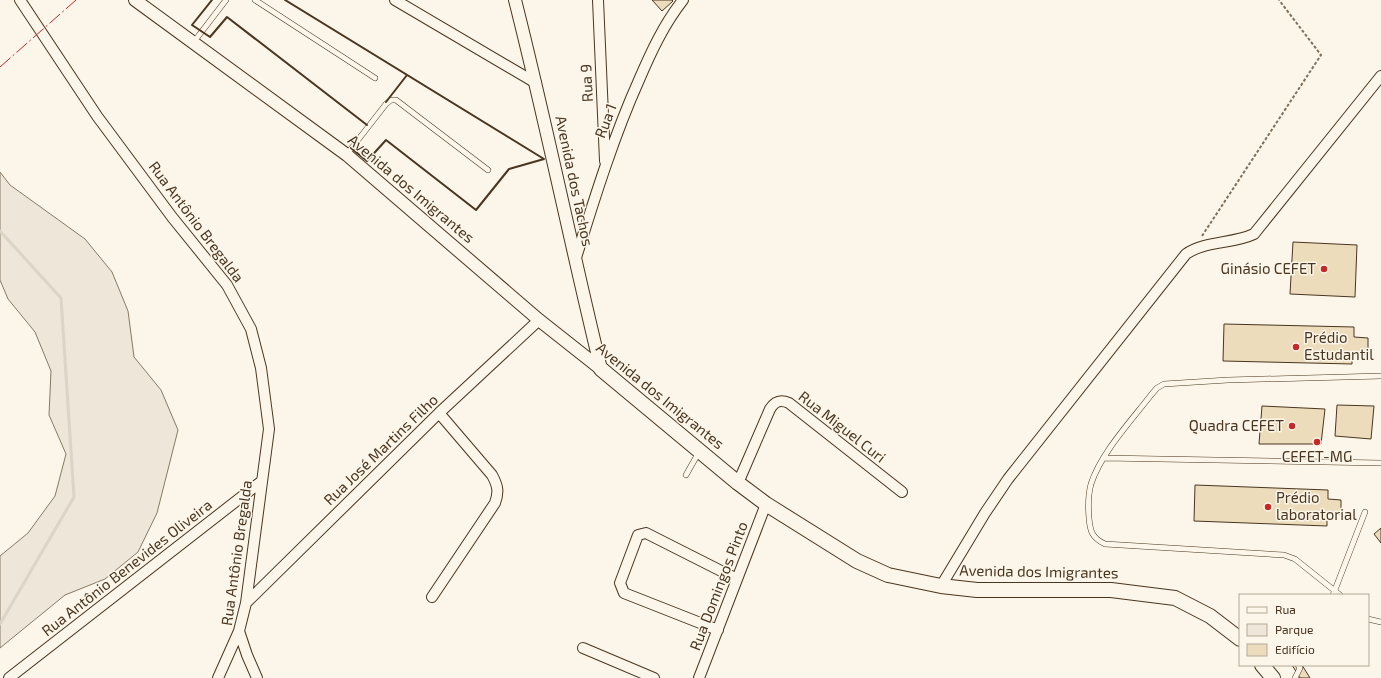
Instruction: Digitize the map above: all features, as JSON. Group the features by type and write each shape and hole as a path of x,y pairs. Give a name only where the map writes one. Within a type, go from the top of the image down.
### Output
{"main road":[{"name":"Avenida dos Imigrantes","path":"601,369 738,483 766,504 857,561 888,575 941,586 977,590 1111,590 1175,598 1210,616 1239,638"},
{"path":"1263,666 1273,678"}],"street":[{"name":"Rua Antônio Bregalda","path":"20,0 97,116 172,217 227,285 250,329 261,368 269,429 246,603 239,631 257,678"},
{"name":"Avenida dos Imigrantes","path":"135,0 347,155 539,320 601,369"},
{"path":"395,0 536,83"},
{"name":"Avenida dos Tachos","path":"515,0 536,83 575,261 601,369"},
{"name":"Rua 9","path":"598,0 605,165"},
{"name":"Rua 1","path":"575,261 605,165 631,98 654,47 683,0"},
{"path":"941,586 985,513 1008,479 1186,254 1193,249 1243,239 1254,234 1381,76"},
{"name":"Rua José Martins Filho","path":"246,603 439,413 539,320"},
{"name":"Rua Miguel Curi","path":"738,483 770,408 774,402 781,400 789,403 902,492"},
{"path":"432,597 495,503 499,493 497,484 492,475 439,413"},
{"name":"Rua Antônio Benevides Oliveira","path":"9,678 262,481"},
{"name":"Rua Domingos Pinto","path":"699,678 766,504"},
{"path":"718,630 624,593 620,583 638,535 646,532 738,579"},
{"path":"218,678 239,631"},
{"path":"583,648 654,678"}],"lane":[{"path":"192,43 226,0"},
{"path":"255,0 375,78"},
{"path":"347,155 386,104 391,100 396,100 488,170"},
{"path":"1365,512 1334,593 1295,559 1284,555 1105,544 1095,539 1090,531 1088,502 1092,484 1104,458 1151,395 1157,388 1164,384 1236,379 1381,376"},
{"path":"686,475 700,451"},
{"path":"1104,458 1381,463"},
{"path":"1369,620 1381,622"},
{"path":"1295,678 1300,666"}],"path":[{"path":"1193,249 1321,55 1279,0"}],"green space":[{"path":"0,172 10,185 85,239 112,272 128,311 134,357 161,390 178,430 157,513 138,552 105,579 65,595 0,648 0,556 28,533 55,496 66,454 49,415 51,371 35,332 8,299 0,280"}],"building":[{"path":"652,0 672,0 673,1 662,11"},
{"name":"Ginásio CEFET","path":"1293,242 1357,245 1355,297 1290,294"},
{"name":"Prédio Estudantil","path":"1224,324 1354,327 1354,337 1368,338 1368,354 1352,354 1352,364 1223,361"},
{"path":"1337,405 1374,406 1371,439 1335,436"},
{"name":"Quadra CEFET","path":"1262,406 1325,409 1321,444 1259,444"},
{"name":"Prédio laboratorial","path":"1195,485 1328,490 1328,499 1341,500 1341,514 1327,514 1327,526 1194,521"},
{"path":"1381,528 1381,543 1374,534"},
{"path":"1293,666 1303,666 1310,678 1300,678"}],"waterway":[{"path":"0,231 61,298 74,497 0,624"}],"wall":[{"path":"212,0 192,25 210,37 227,17 367,125"},
{"path":"285,0 544,159 509,169 476,210 386,140 367,161 351,148"},
{"path":"386,102 407,75"}],"power":[{"path":"0,67 76,0"}],"place":[{"name":"Ginásio CEFET","path":"1324,269"},
{"name":"Prédio Estudantil","path":"1296,347"},
{"name":"Quadra CEFET","path":"1292,426"},
{"name":"CEFET-MG","path":"1317,442"},
{"name":"Prédio laboratorial","path":"1268,507"}]}
